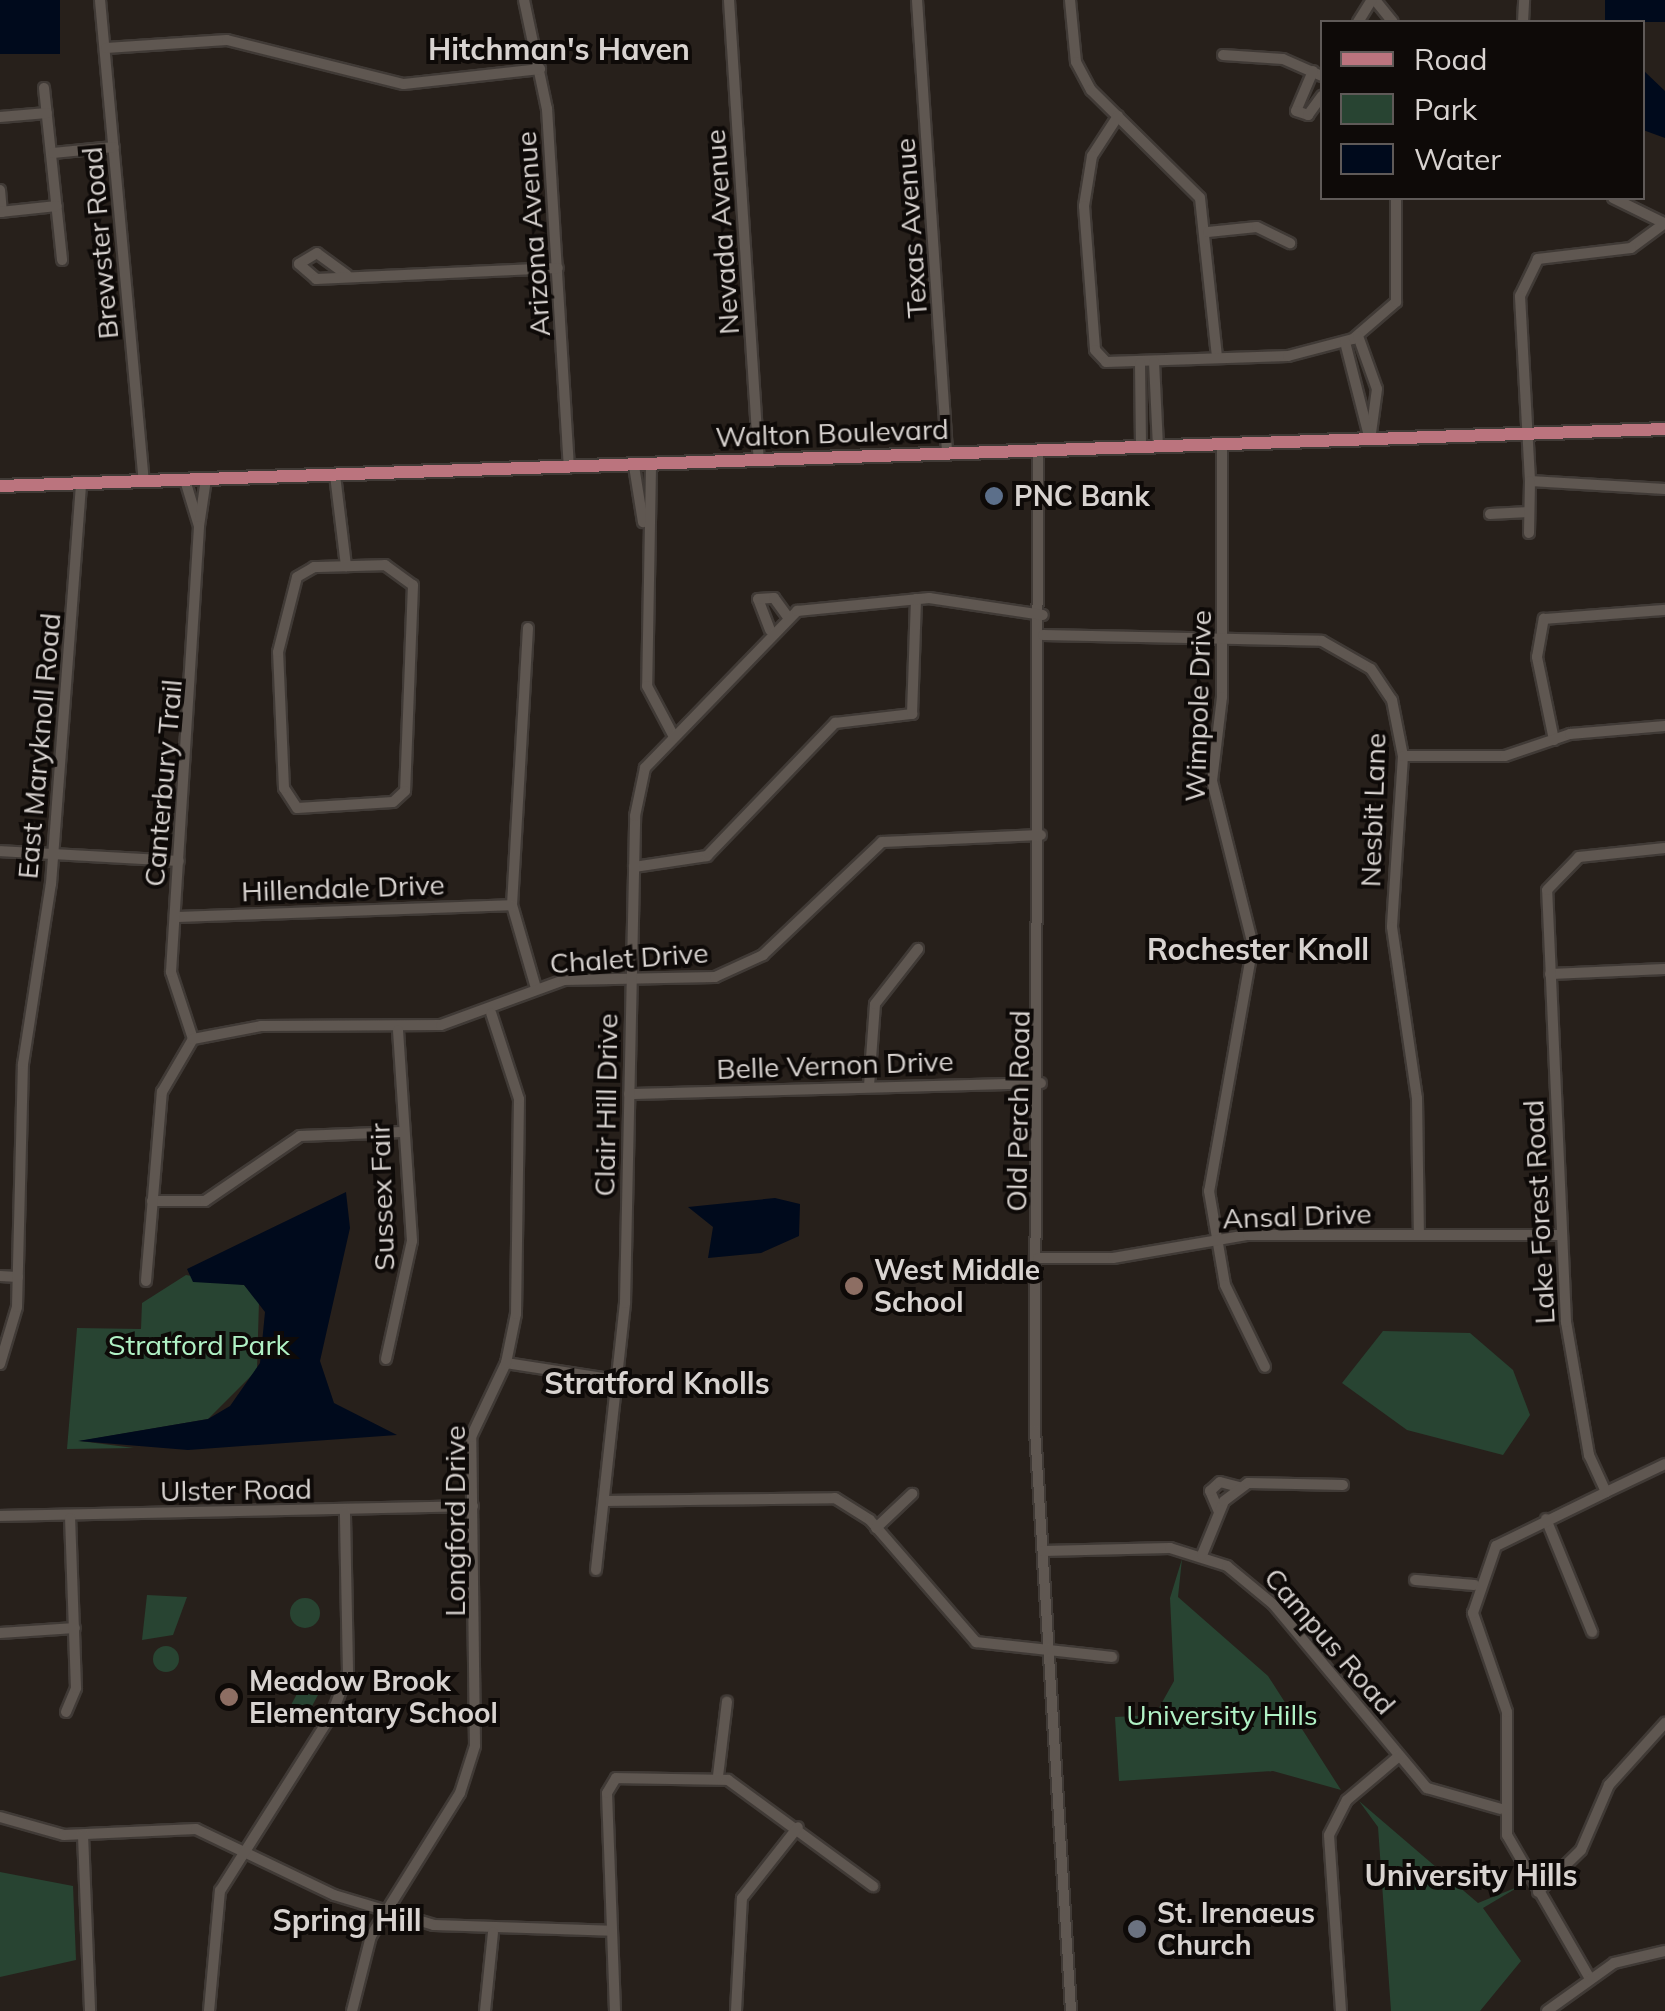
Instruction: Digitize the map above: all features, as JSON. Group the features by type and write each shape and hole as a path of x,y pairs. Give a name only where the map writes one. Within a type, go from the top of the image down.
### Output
{"main road":[{"name":"Walton Boulevard","path":"0,486 1665,429"}],"street":[{"name":"Brewster Road","path":"100,0 144,481"},
{"name":"Arizona Avenue","path":"524,0 540,69 570,467"},
{"name":"Nevada Avenue","path":"729,0 759,460"},
{"name":"Texas Avenue","path":"917,0 947,454"},
{"path":"1070,0 1076,62 1118,116 1188,176 1208,232 1216,358"},
{"path":"1374,0 1390,20"},
{"path":"106,48 227,40 404,84 540,69"},
{"path":"1223,55 1318,73 1296,111 1308,115 1320,99"},
{"path":"44,88 62,260"},
{"path":"0,117 47,113"},
{"path":"1118,116 1086,179 1094,350 1106,362 1216,358 1352,339 1396,302 1396,200"},
{"path":"53,153 114,147"},
{"path":"0,190 1,212 57,206"},
{"path":"1529,534 1530,481 1522,434 1520,296 1530,266 1557,252 1630,248 1664,222 1617,200"},
{"path":"1208,232 1257,227 1290,244"},
{"path":"347,275 558,268"},
{"path":"1352,339 1370,440"},
{"path":"1154,362 1158,447"},
{"path":"1140,363 1141,447"},
{"name":"Wimpole Drive","path":"1222,444 1224,638 1212,781 1253,945 1210,1143 1214,1240 1265,1367"},
{"name":"Old Perch Road","path":"1038,450 1043,614 1038,1258 1043,1551 1071,2011"},
{"path":"634,466 644,522"},
{"path":"651,466 644,522 646,686 674,735"},
{"path":"335,475 346,566"},
{"name":"Canterbury Trail","path":"185,480 198,526"},
{"name":"Canterbury Trail","path":"193,1039 171,985 198,526 206,480"},
{"path":"1530,481 1665,489"},
{"name":"East Maryknoll Road","path":"0,1364 11,1349 18,1277 25,1038 54,854 81,484"},
{"path":"1490,514 1529,512"},
{"path":"385,565 413,585 402,691 408,769 399,796 320,810 296,808 286,796 278,652 288,608 307,569 346,566 385,565"},
{"path":"770,630 758,599 774,598 787,616"},
{"path":"634,866 706,856 836,723 912,714 916,599"},
{"name":"Clair Hill Drive","path":"596,1570 616,1380 640,778 674,735 787,616 831,602 916,599 1043,614"},
{"path":"1554,740 1537,657 1544,619 1665,610"},
{"path":"528,628 512,905 536,988"},
{"name":"Nesbit Lane","path":"1043,636 1322,641 1357,656 1392,700 1403,756 1392,927 1418,1098 1419,1235"},
{"path":"1403,756 1505,756 1554,740 1665,726"},
{"name":"Chalet Drive","path":"193,1039 291,1024 398,1030 490,1013 536,988 715,978 748,964 882,842 1041,835"},
{"name":"Lake Forest Road","path":"1606,1492 1589,1455 1559,1234 1547,890 1557,871 1600,852 1665,848"},
{"path":"0,851 179,861"},
{"name":"Hillendale Drive","path":"176,916 512,905"},
{"path":"869,1086 875,1004 918,949"},
{"path":"1550,974 1665,969"},
{"name":"Longford Drive","path":"352,2011 384,1912 460,1793 475,1746 474,1421 506,1363 516,1314 518,1099 490,1013"},
{"name":"Sussex Fair","path":"386,1359 412,1242 398,1030"},
{"path":"146,1281 162,1092 193,1039"},
{"name":"Belle Vernon Drive","path":"629,1094 1041,1083"},
{"path":"152,1201 205,1201 300,1136 402,1132"},
{"name":"Ansal Drive","path":"1038,1258 1113,1258 1214,1240 1559,1234"},
{"path":"0,1276 18,1277"},
{"path":"506,1363 616,1380"},
{"path":"1588,1976 1538,1892 1501,1809 1508,1721 1475,1638 1476,1584 1496,1546 1546,1518 1665,1464"},
{"path":"1202,1555 1218,1512 1240,1487 1260,1480 1343,1486"},
{"path":"1218,1512 1210,1491 1220,1482 1240,1487"},
{"path":"876,1528 912,1494"},
{"path":"604,1501 814,1496 850,1506 876,1528 976,1642 1048,1646 1112,1656"},
{"name":"Ulster Road","path":"0,1516 70,1518 473,1506"},
{"path":"209,2011 212,1917 242,1846 342,1693 350,1646 346,1511"},
{"path":"66,1712 75,1628 70,1518"},
{"path":"1546,1518 1592,1632"},
{"name":"Campus Road","path":"1043,1551 1131,1546 1202,1555 1262,1593 1399,1756 1444,1797 1501,1809"},
{"path":"1416,1580 1476,1584"},
{"path":"0,1633 75,1628"},
{"path":"718,1776 727,1702"},
{"path":"1538,1892 1574,1859 1609,1785 1665,1723"},
{"path":"1341,2011 1330,1835 1347,1800 1399,1756"},
{"path":"615,2011 611,1782 718,1776 798,1827 873,1886"},
{"path":"0,1817 83,1835 196,1829 242,1846 384,1912 493,1932 611,1931"},
{"path":"736,2011 742,1898 798,1827"},
{"path":"83,1835 90,2011"},
{"path":"486,2011 493,1932"},
{"path":"1548,2011 1588,1976 1665,1951"}],"green space":[{"name":"Stratford Park","path":"186,1275 244,1285 259,1301 257,1370 208,1419 80,1441 134,1448 67,1449 77,1328 141,1329 142,1303"},
{"path":"1383,1331 1470,1333 1513,1370 1530,1415 1503,1455 1407,1430 1342,1383"},
{"name":"University Hills","path":"1182,1559 1178,1597 1268,1676 1341,1790 1273,1771 1119,1781 1115,1717 1155,1715 1174,1681 1170,1598"},
{"path":"147,1595 187,1597 173,1635 142,1640"},
{"path":"305,1598 316,1602 320,1613 316,1624 305,1628 294,1624 290,1613 294,1602"},
{"path":"166,1646 175,1650 179,1659 175,1668 166,1672 157,1668 153,1659 157,1650"},
{"path":"307,1675 324,1684 301,1727 284,1718"},
{"name":"University Hills","path":"1359,1801 1478,1903 1520,1886 1483,1908 1521,1961 1480,2011 1391,2011 1378,1827"},
{"path":"0,1872 73,1886 76,1960 0,1977"}],"water":[{"path":"0,0 60,0 60,54 0,54"},
{"path":"1605,0 1665,0 1665,22 1605,20"},
{"path":"1645,72 1665,91 1665,138 1645,131"},
{"path":"346,1192 350,1228 320,1361 334,1403 397,1435 188,1450 78,1441 208,1419 230,1406 260,1363 265,1312 244,1285 193,1282 187,1269"},
{"path":"775,1198 800,1204 799,1236 761,1253 708,1258 713,1227 688,1207"}],"place":[{"name":"PNC Bank","path":"994,496"},
{"name":"West Middle School","path":"854,1286"},
{"name":"Meadow Brook Elementary School","path":"229,1697"},
{"name":"St. Irenaeus Church","path":"1137,1929"}],"district":[{"name":"Hitchman's Haven","path":"559,49"},
{"name":"Rochester Knoll","path":"1258,949"},
{"name":"Stratford Knolls","path":"657,1383"},
{"name":"University Hills","path":"1471,1875"},
{"name":"Spring Hill","path":"347,1920"}]}
